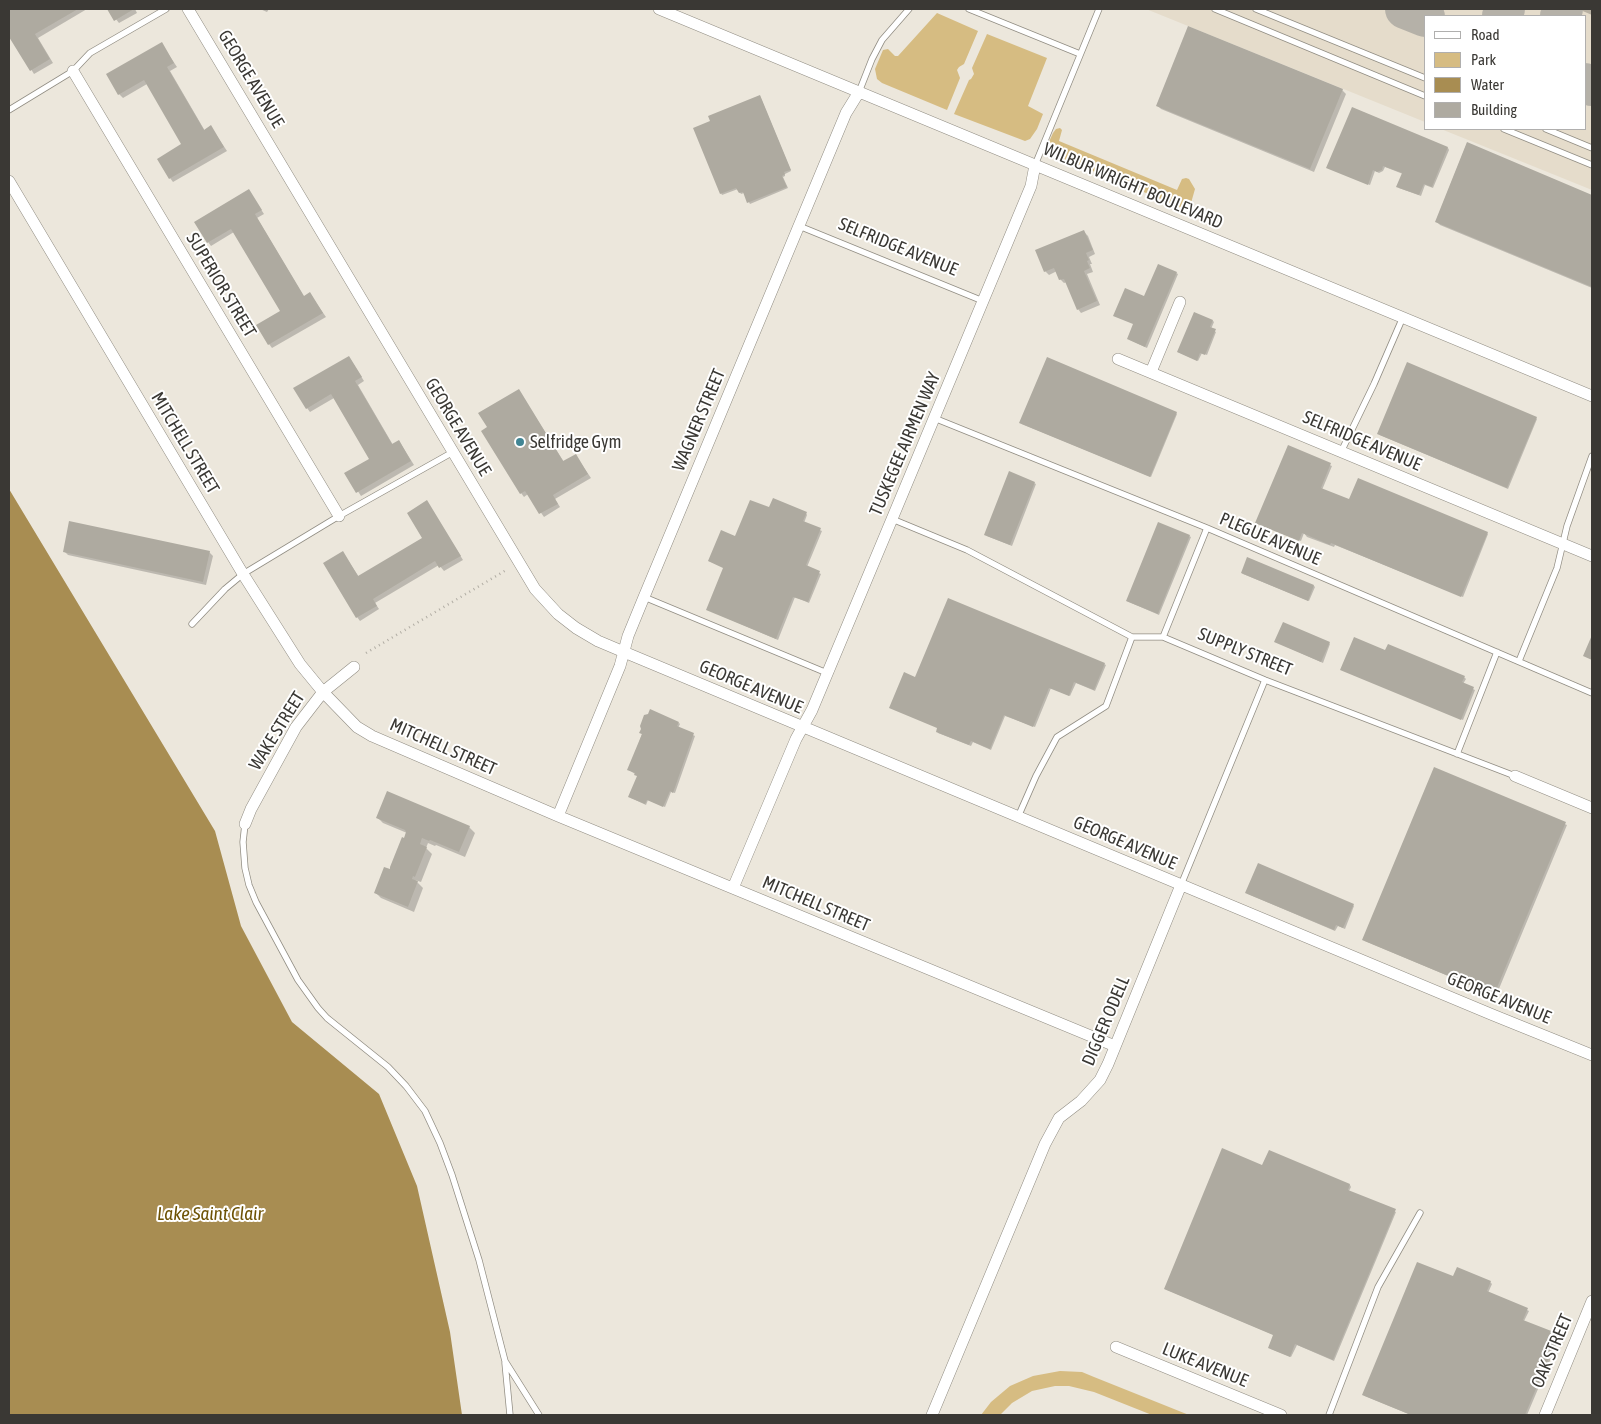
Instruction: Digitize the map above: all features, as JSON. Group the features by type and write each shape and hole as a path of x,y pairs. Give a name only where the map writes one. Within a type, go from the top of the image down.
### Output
{"street":[{"name":"GEORGE AVENUE","path":"188,9 523,570 545,602 576,628 598,641 624,652 1493,1015 1591,1050"},
{"name":"WILBUR WRIGHT BOULEVARD","path":"660,9 1592,396"},
{"name":"SUPERIOR STREET","path":"73,71 339,516"},
{"name":"WAGNER STREET","path":"558,816 620,666 644,597 846,113 860,92"},
{"name":"TUSKEGEE AIRMEN WAY","path":"733,888 796,739 812,710 983,302 1031,186 1036,165"},
{"name":"MITCHELL STREET","path":"9,181 243,574 300,664 323,692 364,732 558,816 1115,1046"},
{"path":"1151,372 1180,302"},
{"name":"SELFRIDGE AVENUE","path":"1118,359 1592,556"},
{"name":"WAKE STREET","path":"245,824 250,809 296,727 323,692 354,667"},
{"name":"SUPPLY STREET","path":"1515,776 1592,808"},
{"name":"DIGGER ODELL","path":"932,1415 1044,1144 1059,1118 1081,1101 1100,1080 1182,885"},
{"name":"OAK STREET","path":"1545,1415 1592,1301"},
{"name":"LUKE AVENUE","path":"1116,1347 1281,1415"}],"lane":[{"path":"9,110 73,71 90,53 166,9"},
{"name":"WAGNER STREET","path":"860,92 872,59 882,40 909,9"},
{"path":"969,9 1080,54"},
{"name":"TUSKEGEE AIRMEN WAY","path":"1036,165 1099,9"},
{"path":"1214,9 1424,96"},
{"path":"1256,9 1424,78"},
{"path":"1506,130 1592,165"},
{"path":"1548,130 1592,148"},
{"name":"SELFRIDGE AVENUE","path":"799,226 983,302"},
{"path":"1341,452 1374,384 1403,317"},
{"name":"PLEGUE AVENUE","path":"934,418 1207,528 1592,692"},
{"path":"192,624 225,589 243,574 339,516 453,452"},
{"path":"1519,662 1557,568 1567,526 1592,456"},
{"name":"SUPPLY STREET","path":"892,519 967,550 1132,637 1163,637 1266,680 1515,776"},
{"path":"1163,637 1207,528"},
{"path":"644,597 827,674"},
{"path":"1018,817 1036,776 1057,737 1106,706 1132,637"},
{"path":"1457,754 1497,652"},
{"name":"DIGGER ODELL","path":"1182,885 1266,680"},
{"path":"245,824 243,842 245,868 249,885 256,902 298,980 327,1018 388,1067 406,1086 428,1119 452,1175 479,1260 505,1361 510,1415"},
{"path":"1329,1415 1378,1287 1420,1213"},
{"path":"505,1361 539,1415"}],"path":[{"path":"366,653 509,568"}],"shaded area":[{"path":"1146,9 1592,9 1592,190 1443,130 1586,130 1586,15 1424,15 1424,122"}],"green space":[{"path":"937,13 978,31 964,64 957,70 960,78 947,110 882,83 877,79 875,69 883,50 888,49 895,56 898,56"},
{"path":"987,34 1047,58 1028,106 1043,114 1037,129 1030,139 1025,141 954,114 969,80 974,74 972,68"},
{"path":"1060,128 1062,130 1059,141 1177,190 1182,179 1189,179 1195,189 1191,203 1188,207 1180,207 1054,155 1049,149 1048,144 1056,129"},
{"path":"1060,1371 1082,1372 1189,1415 1152,1415 1094,1392 1069,1386 1055,1386 1032,1391 1012,1403 1000,1415 981,1415 991,1402 1010,1386 1033,1376"}],"water":[{"name":"Lake Saint Clair","path":"9,489 215,831 241,926 292,1022 379,1094 417,1186 450,1332 462,1415 9,1415"}],"building":[{"path":"9,9 78,9 35,34 50,59 30,71 9,37"},
{"path":"107,9 134,9 114,21"},
{"path":"1188,26 1343,89 1310,169 1156,106"},
{"path":"162,42 174,63 167,67 204,130 211,125 224,147 169,179 157,159 181,144 144,80 118,95 106,74"},
{"path":"760,95 791,170 784,172 785,174 782,176 787,187 747,203 743,192 739,193 736,188 720,194 693,128 710,121 708,116"},
{"path":"1352,107 1448,147 1432,187 1424,184 1419,195 1396,187 1402,173 1383,166 1382,170 1377,172 1373,170 1368,185 1326,168"},
{"path":"1467,142 1592,195 1592,287 1435,222"},
{"path":"249,189 262,210 255,214 304,296 310,292 323,313 268,345 256,325 280,311 231,229 207,243 194,222"},
{"path":"1084,230 1093,250 1086,253 1090,268 1084,271 1097,301 1077,310 1064,279 1059,280 1054,268 1044,272 1035,250"},
{"path":"1158,264 1177,272 1145,347 1127,339 1133,324 1113,316 1125,288 1144,296"},
{"path":"1194,312 1213,320 1210,327 1216,329 1205,355 1200,353 1197,361 1177,352"},
{"path":"349,356 362,377 355,381 392,444 399,440 411,461 356,493 344,473 369,459 331,394 306,409 293,388"},
{"path":"1047,357 1177,412 1150,477 1019,423"},
{"path":"1407,362 1537,417 1507,488 1377,434"},
{"name":"Selfridge Gym","path":"519,389 563,461 576,454 588,474 553,495 558,504 539,514 525,491 520,494 481,431 487,427 478,413"},
{"path":"1288,445 1331,463 1321,488 1349,499 1358,478 1488,532 1461,597 1331,543 1330,545 1302,533 1299,541 1255,523"},
{"path":"1009,471 1035,482 1010,545 984,535"},
{"path":"773,498 807,512 803,521 821,528 806,565 820,571 808,602 793,597 776,639 706,610 723,568 708,561 721,530 735,536 750,500 769,507"},
{"path":"427,500 461,556 439,568 435,561 373,599 377,606 356,618 323,563 343,551 358,576 422,538 407,513"},
{"path":"69,521 210,551 203,582 63,552"},
{"path":"1158,522 1190,535 1158,614 1126,601"},
{"path":"1247,557 1314,585 1308,601 1241,573"},
{"path":"948,598 1105,663 1094,690 1074,682 1069,696 1049,688 1033,727 1004,715 990,749 971,741 969,745 936,732 937,728 889,708 904,672 915,677"},
{"path":"1283,622 1330,642 1321,662 1274,642"},
{"path":"1592,635 1592,660 1583,656"},
{"path":"1354,637 1385,650 1388,644 1465,676 1462,682 1474,687 1461,720 1340,670"},
{"path":"650,709 679,722 677,726 694,733 673,793 670,791 663,807 647,800 645,804 628,797 637,776 634,775 635,773 627,770 642,734 639,733 644,715 648,714"},
{"path":"1434,767 1566,822 1494,995 1362,940"},
{"path":"387,791 470,826 459,852 422,838 420,844 427,847 415,877 413,876 412,879 418,881 408,907 374,893 384,867 390,869 402,837 404,838 406,832 376,818"},
{"path":"1258,863 1354,904 1343,928 1336,925 1334,930 1245,893"},
{"path":"1222,1148 1262,1165 1269,1150 1350,1184 1348,1190 1396,1209 1333,1360 1295,1344 1290,1357 1268,1348 1273,1335 1164,1289"},
{"path":"1417,1262 1453,1276 1457,1267 1491,1281 1487,1291 1528,1308 1523,1320 1559,1334 1525,1415 1411,1415 1362,1395"}],"taxiway":[{"path":"1405,9 1424,17"},
{"path":"1502,15 1505,9"},
{"path":"1560,15 1563,9"},
{"path":"1586,83 1592,86"}],"place":[{"name":"Selfridge Gym","path":"520,442"}]}
